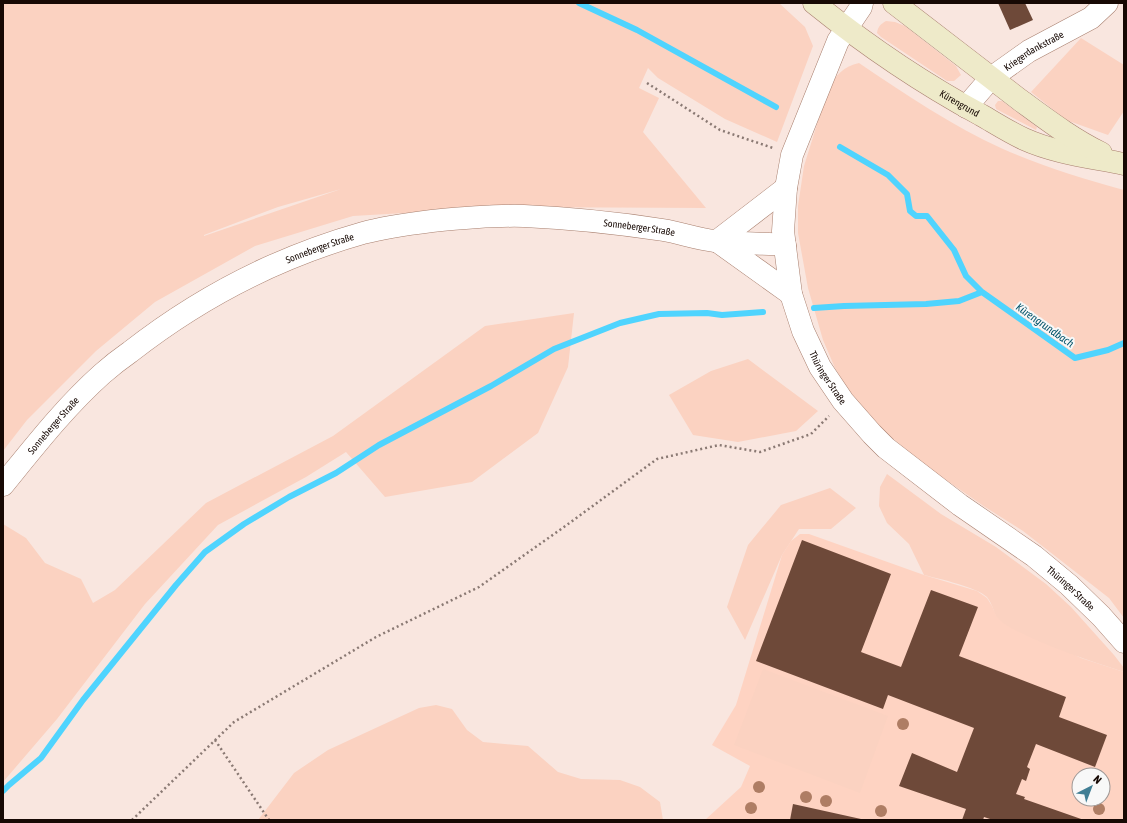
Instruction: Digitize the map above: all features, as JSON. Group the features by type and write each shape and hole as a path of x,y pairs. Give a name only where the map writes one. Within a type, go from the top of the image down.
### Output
{"main road":[{"name":"Kürengrund","path":"814,3 846,28 920,79 966,107 1024,139 1066,153 1124,164"},
{"name":"Kürengrund","path":"894,3 991,78 1082,144 1124,164"}],"street":[{"path":"846,28 851,3"},
{"name":"Thüringer Straße","path":"862,3 838,41 792,155 786,188 784,238 791,294 803,331 820,367 843,402 886,448 960,505 1034,556 1069,585 1101,616 1124,642"},
{"name":"Kriegerdankstraße","path":"966,107 991,78 1029,50 1091,18 1107,3"},
{"path":"717,241 786,188"},
{"name":"Sonneberger Straße","path":"3,485 76,399 102,373 154,333 202,301 239,281 279,262 363,233 398,225 479,217 522,216 583,220 665,230 717,241 784,238"},
{"name":"Sonneberger Straße","path":"717,241 791,294"}],"path":[{"path":"647,83 720,130 792,155"},
{"path":"132,820 234,722 376,637 479,587 657,459 719,445 760,452 811,434 843,402"},
{"path":"215,740 269,820"}],"shaded area":[{"path":"3,3 779,3 805,27 813,46 777,142 725,119 658,78 648,68 639,88 659,98 643,132 706,208 508,207 353,216 255,246 155,302 96,351 27,420 3,451","holes":["341,189 204,236 278,207"]},
{"path":"886,21 895,22 905,26 956,66 961,75 954,81 947,81 881,37 877,31"},
{"path":"1081,38 1124,65 1124,111 1108,135 1066,120 1031,92"},
{"path":"859,63 929,109 984,140 1048,167 1124,190 1124,618 1109,598 1023,531 985,507 926,466 873,422 855,401 835,368 823,340 808,288 798,233 798,206 804,166 828,89 840,72 849,66"},
{"path":"998,101 1002,101 1037,127 1036,130 996,109 995,105"},
{"path":"574,313 568,367 538,433 472,482 385,497 346,452 306,477 218,525 145,604 57,719 3,782 3,524 26,538 45,563 81,579 93,603 115,590 206,503 333,436 485,326"},
{"path":"748,359 818,411 796,431 738,442 693,435 669,395 711,371"},
{"path":"887,474 941,514 996,547 1046,584 1071,607 1114,655 1124,668 1124,672 1067,653 1026,636 1000,621 987,597 982,593 924,575 909,544 887,523 879,506 880,487"},
{"path":"830,488 856,508 831,529 799,529 782,555 745,640 727,607 748,545 781,505"},
{"path":"800,534 809,534 924,575 977,591 987,598 996,615 1081,658 1124,672 1124,820 705,820 741,787 750,766 712,745 736,705 782,555 791,541"},
{"path":"763,669 888,716 860,793 734,745"},
{"path":"436,705 452,709 467,730 483,742 528,746 558,772 581,779 620,780 640,787 660,802 663,820 258,820 294,773 328,750 419,708"}],"building":[{"path":"998,3 1025,3 1033,20 1010,30"},
{"path":"802,540 891,574 861,652 901,667 931,590 978,607 959,656 1066,697 1059,717 1107,735 1095,767 1036,744 1027,767 1030,769 1026,781 1022,779 1016,794 1025,797 1024,799 1084,820 993,820 984,817 983,820 962,820 966,809 899,786 912,753 957,772 974,728 888,695 883,709 756,661"},
{"path":"793,804 861,819 861,820 790,820"}],"waterway":[{"path":"579,3 637,30 776,107"},
{"name":"Kürengrundbach","path":"840,147 888,175 907,194 910,211 916,216 927,216 954,250 966,276 982,292 1075,358 1108,350 1124,343"},
{"path":"814,308 926,304 959,301 982,292"},
{"path":"3,791 41,758 83,700 176,585 205,552 244,524 289,497 336,473 379,445 491,386 554,349 620,323 659,314 707,313 722,315 763,312"}]}
